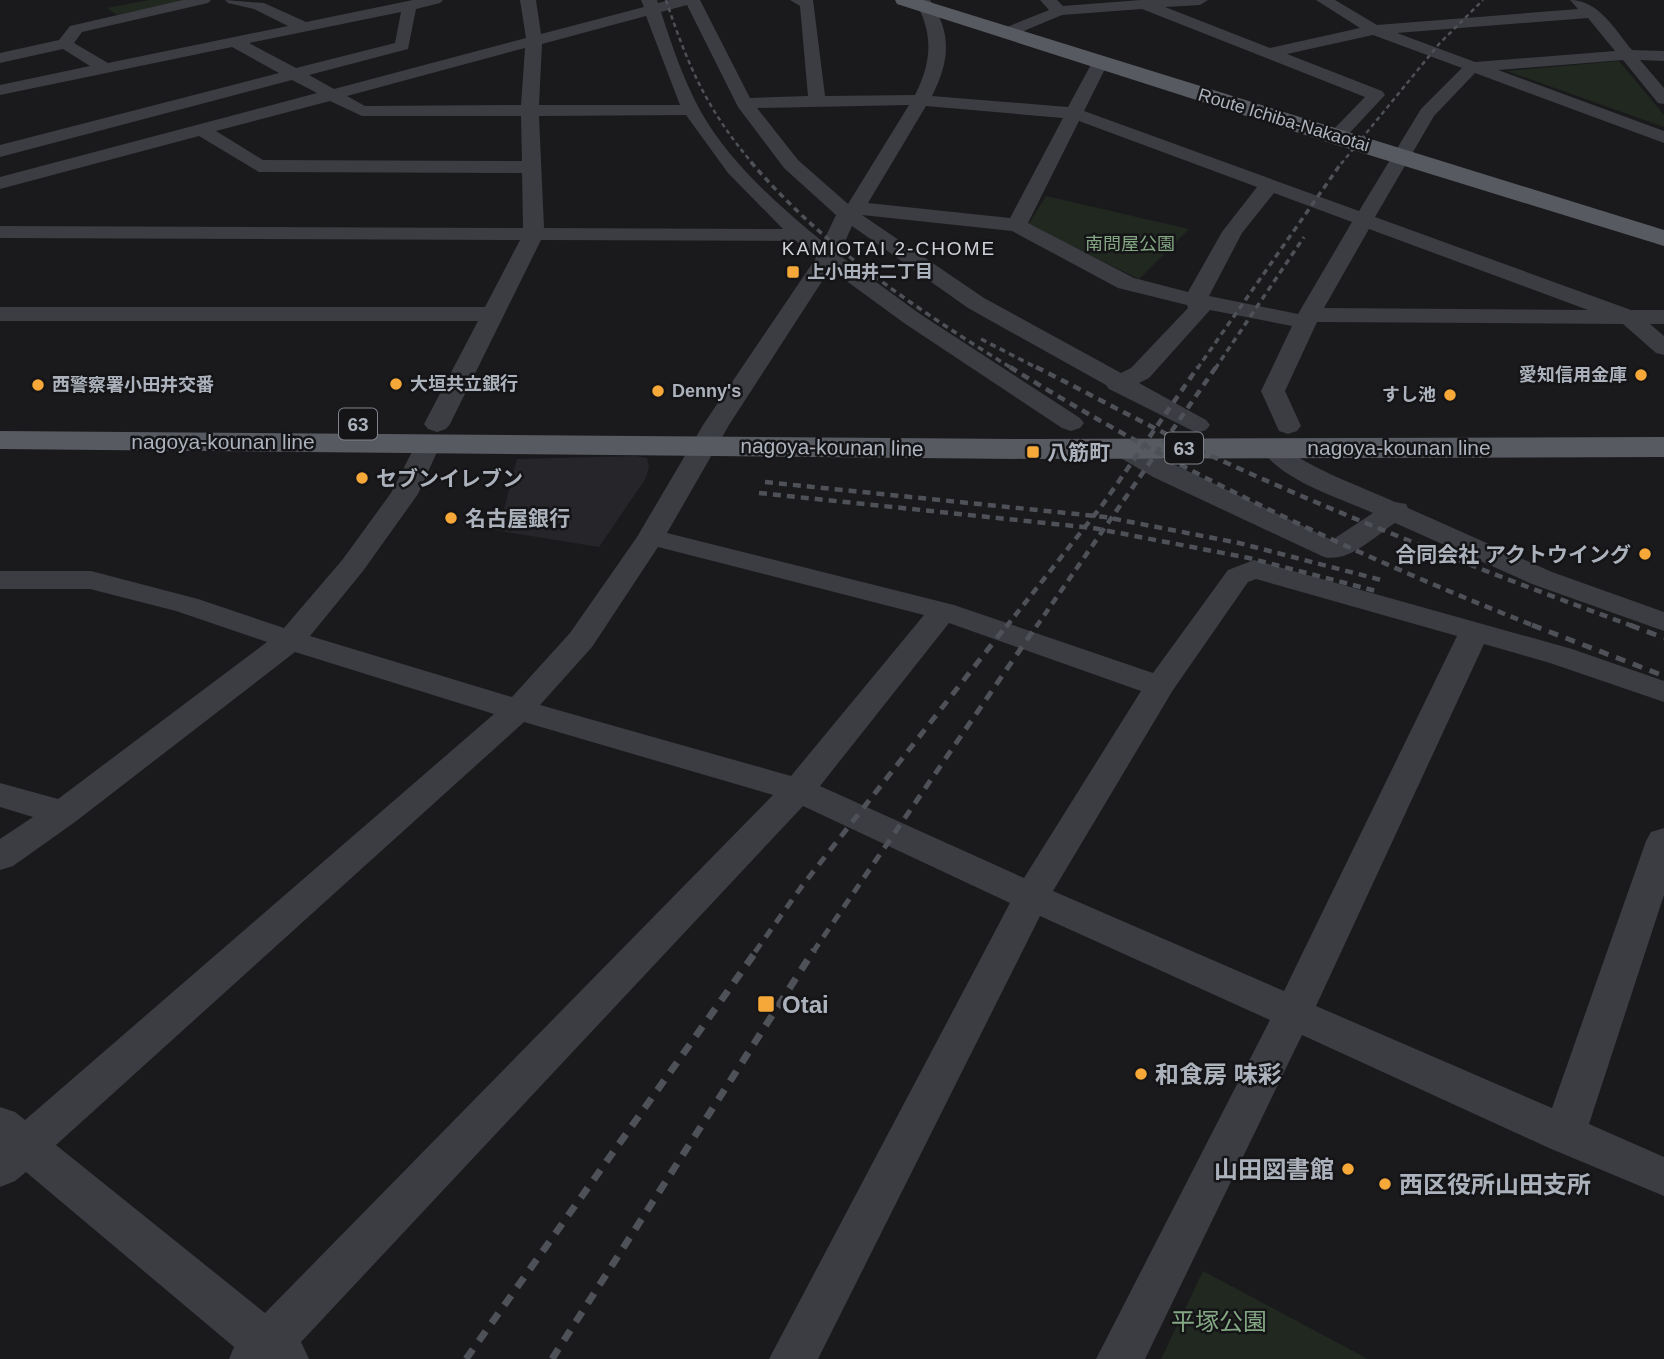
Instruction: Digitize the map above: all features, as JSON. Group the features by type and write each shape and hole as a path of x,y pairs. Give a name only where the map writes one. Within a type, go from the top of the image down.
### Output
{"main road":[{"name":"Route Ichiba-Nakaotai","path":"904,0 925,4 1335,137 1664,238"},
{"name":"nagoya-kounan line","path":"0,422 433,433 710,435 1123,448 1280,437 1664,426"},
{"name":"nagoya-kounan line","path":"710,435 1071,423 1197,425 1280,437 1664,447"},
{"name":"nagoya-kounan line","path":"0,440 433,433"}],"street":[{"path":"0,58 65,44 76,29 203,0"},
{"path":"233,0 258,6 304,27"},
{"path":"0,90 435,0"},
{"path":"0,857 290,640 353,565 404,494 534,234 530,111 534,41 528,0"},
{"path":"1,184 534,41 651,5 690,0 744,103 791,164 976,303 1118,384 1197,425"},
{"path":"798,0 807,3 817,100"},
{"path":"1008,32 1054,6 1200,0"},
{"path":"1324,0 1374,30 1664,137"},
{"path":"1576,0 1592,13 1664,99"},
{"path":"925,4 937,31 939,51 932,79 921,101 851,211 827,257 710,435 651,537 581,640 518,710 9,1146 268,1354 798,790 943,611"},
{"path":"1143,4 1376,96 1335,137"},
{"path":"651,5 676,76 707,136 798,235 905,316 1071,423"},
{"path":"0,151 402,46 410,12 407,6"},
{"path":"1433,25 1454,8"},
{"path":"1269,53 1374,30 1592,13"},
{"path":"233,41 362,111 692,110"},
{"path":"65,44 106,68"},
{"path":"1656,612 1542,578 1396,510 1305,472 1283,459 1273,391 1308,318 1400,156 1427,113 1472,68 1628,55 1664,56"},
{"path":"1017,225 1100,62"},
{"path":"744,103 817,100 921,101 1073,113 1629,317 1664,348"},
{"path":"202,130 259,166 531,167"},
{"path":"1118,384 1140,373 1199,309 1198,293 1232,233 1270,186"},
{"path":"851,211 1017,225 1126,283 1198,302 1308,318 1664,317"},
{"path":"0,232 798,235"},
{"path":"0,314 495,314"},
{"path":"1123,448 1161,471 1334,551 1396,510"},
{"path":"651,537 943,611 1160,686"},
{"path":"793,1359 1031,897 1160,686 1238,576 1254,569 1562,656 1664,692"},
{"path":"0,580 90,580 187,605 290,640 518,710 798,790 1031,897 1294,1011 1564,1135 1664,1177"},
{"path":"1120,1359 1294,1011 1474,632"},
{"path":"0,795 62,813"},
{"path":"1564,1135 1664,841"}],"shaded area":[{"path":"647,458 649,467 646,478 599,547 494,530 502,517 517,459"}],"green space":[{"path":"149,0 190,0 117,15 107,8"},
{"path":"1619,61 1664,115 1664,127 1507,71"},
{"name":"南問屋公園","path":"1046,196 1189,229 1139,279 1028,225"},
{"name":"平塚公園","path":"1203,1271 1368,1359 1161,1359"}],"railway":[{"path":"666,0 700,86 723,125 753,164"},
{"path":"1341,164 1439,44 1483,0"},
{"path":"751,162 779,193 841,250 942,324 1013,369"},
{"path":"1197,369 1342,162"},
{"path":"1215,369 1304,237"},
{"path":"981,339 1039,369"},
{"path":"1010,367 1144,445"},
{"path":"1036,367 1156,428"},
{"path":"1156,428 1198,367"},
{"path":"1169,435 1216,367"},
{"path":"1144,445 1156,428"},
{"path":"1156,428 1169,435"},
{"path":"1157,452 1169,435"},
{"path":"1169,435 1319,504 1529,588 1635,627"},
{"path":"1094,516 1144,445"},
{"path":"1144,445 1157,452"},
{"path":"1111,518 1157,452"},
{"path":"1157,452 1334,541 1534,626"},
{"path":"765,482 1094,516"},
{"path":"759,493 1085,527"},
{"path":"1085,527 1094,516"},
{"path":"1094,516 1111,518"},
{"path":"1103,530 1111,518"},
{"path":"1111,518 1239,543 1385,581"},
{"path":"1006,627 1085,527"},
{"path":"1085,527 1103,530"},
{"path":"1036,627 1103,530"},
{"path":"1103,530 1249,558 1380,592"},
{"path":"755,952 802,886 1007,625"},
{"path":"813,952 1037,625"},
{"path":"1630,625 1664,638"},
{"path":"1534,626 1664,676"},
{"path":"466,1359 757,950"},
{"path":"552,1359 814,950"}],"place":[{"name":"上小田井二丁目","path":"793,272"},
{"name":"愛知信用金庫","path":"1641,375"},
{"name":"大垣共立銀行","path":"396,384"},
{"name":"西警察署小田井交番","path":"38,385"},
{"name":"Denny's","path":"658,391"},
{"name":"すし池","path":"1450,395"},
{"name":"八筋町","path":"1033,452"},
{"name":"セブンイレブン","path":"362,478"},
{"name":"名古屋銀行","path":"451,518"},
{"name":"合同会社 アクトウイング","path":"1645,554"},
{"name":"Otai","path":"766,1004"},
{"name":"和食房 味彩","path":"1141,1074"},
{"name":"山田図書館","path":"1348,1169"},
{"name":"西区役所山田支所","path":"1385,1184"}],"district":[{"name":"KAMIOTAI 2-CHOME","path":"889,248"}]}
